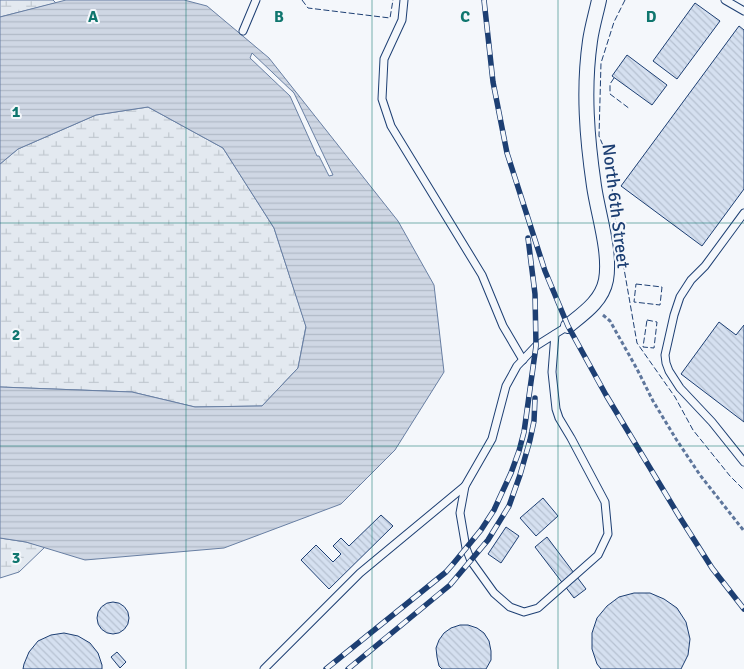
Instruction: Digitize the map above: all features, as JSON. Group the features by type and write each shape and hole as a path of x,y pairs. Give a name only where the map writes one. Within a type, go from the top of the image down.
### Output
{"street":[{"name":"North 6th Street","path":"568,326 598,300 604,287 608,263 594,187 586,108 586,78 590,41 599,0"}],"lane":[{"path":"243,31 256,0"},
{"path":"404,0 402,20 384,59 382,99 390,126 482,275 503,326 523,360"},
{"path":"725,0 744,11"},
{"path":"744,213 680,297 665,354 669,371 680,388 712,422 744,462"},
{"name":"North 6th Street","path":"465,486 492,439 506,386 517,366 536,346 568,326"},
{"path":"465,486 460,513 466,548 478,572 494,593 510,607 524,612 538,608 598,555 608,534 605,502 559,418 556,409 552,372 555,334"},
{"path":"264,669 360,573 465,486"}],"path":[{"path":"593,306 610,321 653,401 676,439 700,475 744,531"}],"green space":[{"path":"0,0 53,0 56,3 0,17"},
{"path":"148,107 223,148 274,228 306,326 298,368 262,406 195,407 132,392 0,387 0,164 18,149 96,115"},
{"path":"0,538 45,547 19,572 0,578"}],"shaded area":[{"path":"66,0 184,0 207,6 269,58 398,221 434,285 444,372 395,450 341,504 224,548 85,560 26,542 0,538 0,387 132,392 195,407 262,406 298,368 306,327 274,228 223,148 148,107 96,115 18,149 0,164 0,17"}],"pier":[{"path":"252,53 294,93 333,175 329,176 319,156 317,156 290,96 250,58"}],"building":[{"path":"695,3 720,21 677,79 653,61"},
{"path":"739,26 744,30 744,189 702,246 621,186"},
{"path":"627,55 667,85 652,105 612,76"},
{"path":"719,322 736,335 744,325 744,422 681,374"},
{"path":"543,498 558,516 536,536 520,518"},
{"path":"381,515 393,526 329,589 301,560 316,545 333,562 341,554 333,546 341,538 349,546"},
{"path":"506,527 519,536 501,563 488,554"},
{"path":"547,537 586,589 574,598 535,547"},
{"path":"634,593 650,593 664,599 677,608 686,622 690,639 688,655 681,669 601,669 597,664 592,649 592,633 597,618 607,606 619,597"},
{"path":"113,602 119,603 124,607 128,612 128,624 124,629 119,633 113,634 107,633 102,629 98,624 97,618 98,612 102,607 107,603"},
{"path":"460,625 477,628 484,633 489,641 491,660 486,669 442,669 439,666 436,648 439,640 451,628"},
{"path":"64,633 78,636 90,643 98,653 102,669 23,669 29,652 38,641 51,635"},
{"path":"117,652 126,662 120,668 111,657"}],"railway":[{"path":"484,0 493,82 507,153 545,271 568,326 606,395 679,516 712,568 744,609"},
{"path":"326,669 446,572 481,530 494,510 511,473 524,432 536,346 535,294 528,238"},
{"path":"348,669 450,585 488,540 509,506 520,475 534,421 535,398"}],"fence":[{"path":"302,0 308,8 390,18 393,0"},
{"path":"625,0 614,22 601,63 599,136 613,169 612,200 637,343 675,397 693,430 730,476 744,490"},
{"path":"614,78 610,84 610,94 630,109"},
{"path":"636,284 662,287 660,305 634,302 636,284"},
{"path":"647,320 657,322 654,348 643,347 647,320"}]}
